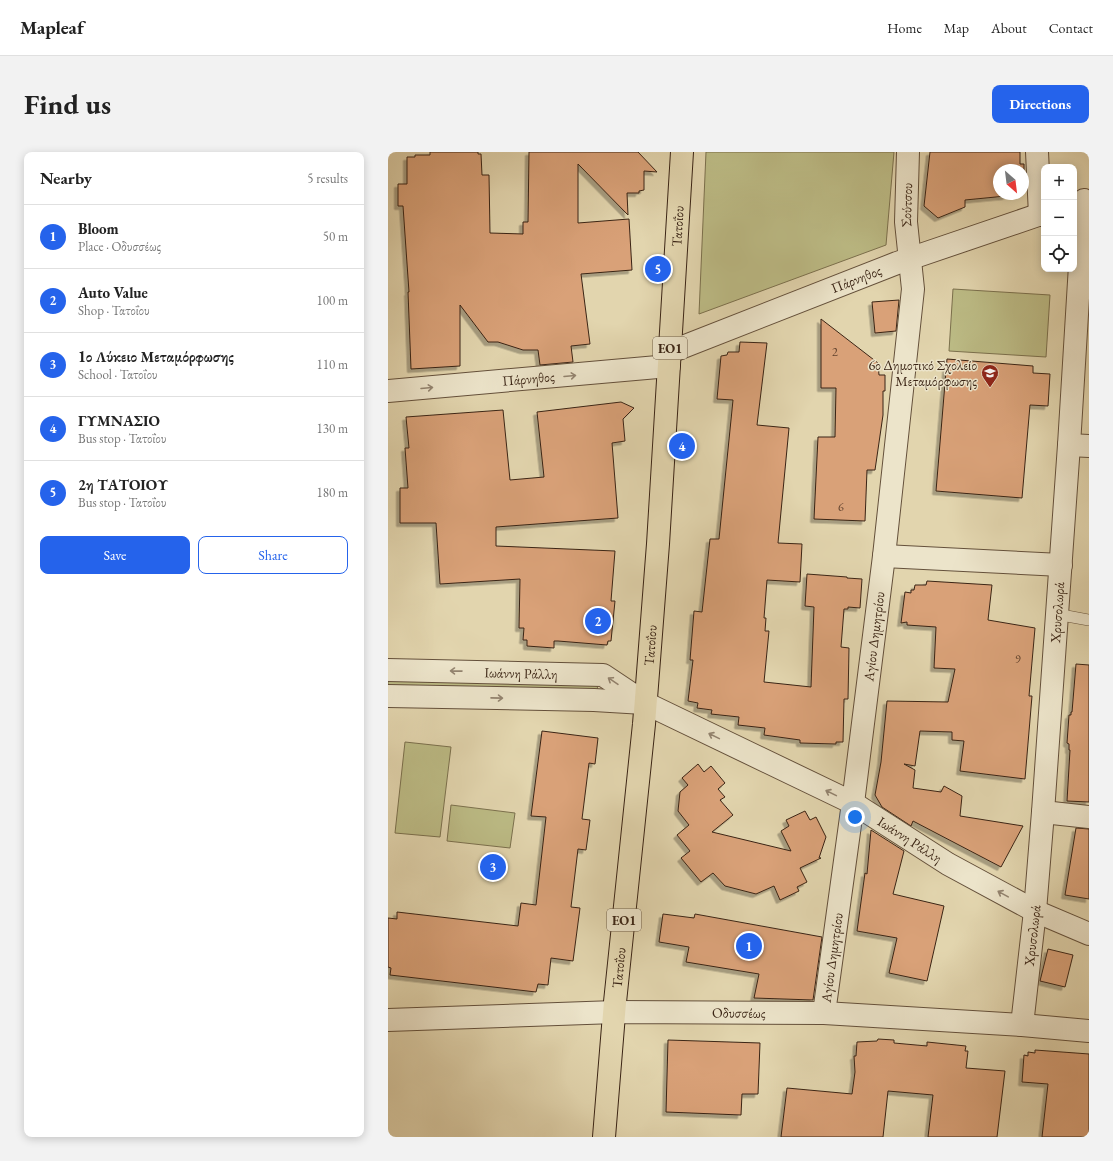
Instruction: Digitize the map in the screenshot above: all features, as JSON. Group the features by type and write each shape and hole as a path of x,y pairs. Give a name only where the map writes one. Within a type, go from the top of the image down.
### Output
{"main road":[{"name":"Τατοΐου","path":"604,1137 614,1012 645,703 658,544 682,152"}],"street":[{"name":"Σούτσου","path":"908,152 906,222 910,258"},
{"path":"1037,152 1041,202"},
{"name":"Χρυσολωρά","path":"1022,1025 1035,911 1060,565 1079,446 1082,201"},
{"name":"Πάρνηθος","path":"388,391 670,359 910,258 1041,214"},
{"name":"Αγίου Δημητρίου","path":"824,1013 853,803 884,556 914,289 910,258"},
{"path":"884,556 1060,565"},
{"name":"Ιωάννη Ράλλη","path":"388,670 603,675 645,703 853,803 948,864 1035,911 1089,934"},
{"name":"Ιωάννη Ράλλη","path":"388,696 594,700 645,703"},
{"path":"1043,812 1089,817"},
{"name":"Οδυσσέως","path":"388,1020 614,1012 824,1013 1022,1025 1089,1031"}],"lane":[{"path":"1056,614 1089,620"}],"shaded area":[{"path":"706,152 894,152 886,245 699,314"},
{"path":"953,289 1050,295 1046,357 949,351"},
{"path":"388,676 597,685 598,691 388,689"},
{"path":"405,742 451,747 440,837 395,833"},
{"path":"451,805 515,813 510,848 447,841"}],"building":[{"path":"430,152 478,152 478,154 481,154 482,175 489,175 490,233 523,234 523,222 528,222 529,152 638,152 657,172 644,171 644,190 639,191 639,193 627,193 628,215 578,164 578,223 629,219 632,270 581,274 590,344 571,346 573,362 540,365 538,350 523,350 498,342 488,342 460,305 460,366 411,369 409,292 403,206 398,206 398,184 407,184 407,157 415,157 415,155 430,155"},
{"path":"930,152 1020,152 1020,164 993,164 993,197 965,200 965,207 938,218 924,206"},
{"path":"899,300 896,331 875,333 872,302"},
{"path":"821,319 878,363 879,375 885,375 883,415 875,470 867,470 865,521 814,519 818,437 835,437 836,388 821,388"},
{"path":"740,342 767,343 757,425 789,428 778,543 802,544 800,582 767,580 764,618 766,618 765,631 769,631 764,682 811,687 814,607 805,606 807,574 862,579 860,608 848,607 848,609 844,609 841,647 849,648 848,699 844,699 843,742 836,742 836,744 800,743 800,740 764,735 765,728 738,725 739,717 711,714 712,710 697,708 698,703 688,701 693,660 690,660 694,611 702,612 710,539 719,539 733,400 717,399 721,356 727,355 728,352 739,352"},
{"path":"947,359 1033,366 1033,373 1050,374 1048,406 1030,405 1022,498 936,491"},
{"path":"621,402 634,408 623,419 625,441 612,443 618,518 496,527 496,546 615,551 611,601 615,601 611,641 608,641 607,645 554,641 554,648 527,646 527,640 523,640 524,628 519,628 520,579 440,584 436,523 400,523 400,488 408,488 405,448 409,448 406,417 503,410 510,480 544,477 537,412"},
{"path":"927,581 992,585 988,620 1035,628 1029,696 1032,696 1025,779 960,771 964,741 952,740 952,732 920,731 915,766 904,764 915,770 913,788 941,792 944,786 962,796 960,816 1023,826 1001,867 913,821 911,826 882,807 875,795 881,762 887,701 948,702 955,669 934,668 936,627 907,625 907,622 901,623 905,592 911,593 911,590 914,590 915,585 926,585"},
{"path":"1076,664 1089,665 1089,802 1067,801 1070,750 1069,744 1067,743 1069,715 1071,715 1072,712"},
{"path":"542,731 598,738 595,764 589,763 582,819 590,820 586,850 578,849 571,907 580,908 573,961 551,958 548,985 538,984 536,992 390,975 391,968 388,967 388,918 397,919 397,912 518,926 521,903 536,905 546,817 531,816"},
{"path":"698,764 704,772 711,766 725,783 718,789 725,797 720,800 733,815 712,832 791,851 781,831 789,826 786,820 805,811 810,820 816,817 826,837 819,858 821,858 800,868 807,882 797,887 799,891 780,900 774,886 756,894 725,886 713,873 701,882 681,858 690,851 677,835 689,825 678,811 680,792 688,785 682,778"},
{"path":"1076,828 1089,829 1089,899 1065,895"},
{"path":"871,830 904,851 893,894 944,906 927,981 889,973 897,938 857,931 865,873 867,874"},
{"path":"663,914 694,918 695,914 822,937 813,1000 754,998 759,974 686,962 689,947 659,942"},
{"path":"1048,949 1073,955 1065,987 1040,981"},
{"path":"878,1039 894,1040 894,1043 927,1046 927,1042 966,1046 965,1051 968,1051 966,1068 1005,1071 997,1137 928,1137 933,1095 888,1091 883,1137 781,1137 787,1088 852,1094 855,1072 854,1056 856,1056 857,1042 877,1041"},
{"path":"668,1040 760,1043 758,1094 742,1094 741,1115 666,1112"},
{"path":"1035,1050 1089,1054 1089,1137 1042,1137 1048,1084 1022,1082 1024,1055 1028,1056 1028,1052 1035,1053"}],"place":[{"name":"2η ΤΑΤΟΙΟΥ","path":"658,269"},
{"name":"6ο Δημοτικό Σχολείο Μεταμόρφωσης","path":"990,388"},
{"name":"ΓΥΜΝΑΣΙΟ","path":"682,446"},
{"name":"Auto Value","path":"598,621"},
{"name":"1ο Λύκειο Μεταμόρφωσης","path":"493,867"},
{"name":"Bloom","path":"749,946"}]}
